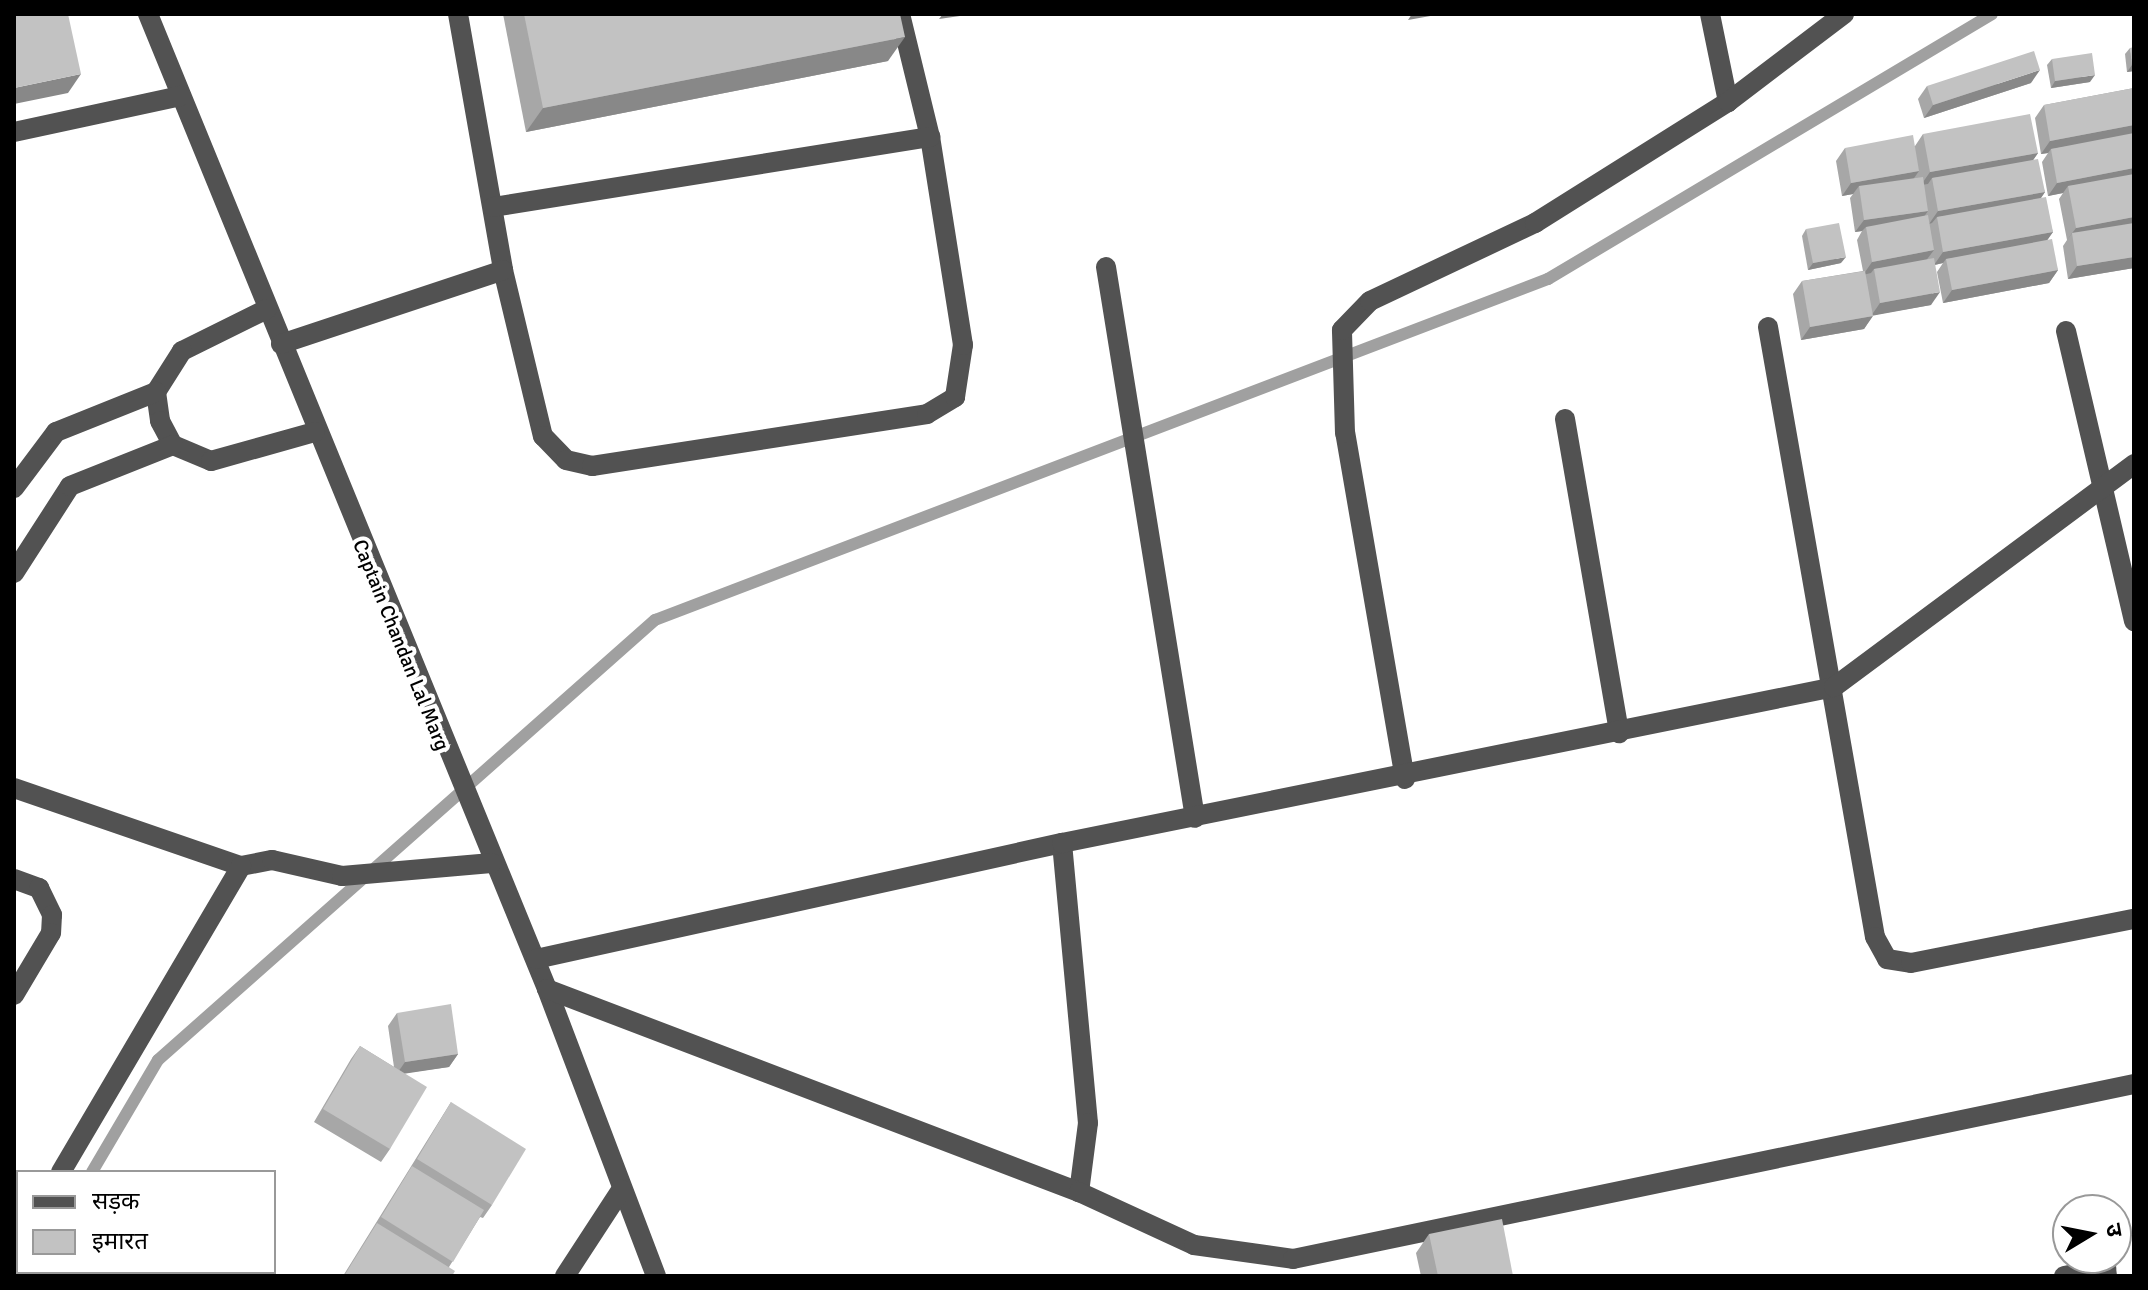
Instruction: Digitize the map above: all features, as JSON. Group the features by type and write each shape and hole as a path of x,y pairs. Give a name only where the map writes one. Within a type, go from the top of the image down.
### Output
{"street":[{"name":"Captain Chandan Lal Marg","path":"148,14 427,710 491,863 536,959 656,1276"},
{"path":"458,14 503,270 543,436 566,460 592,466 927,414 955,397 963,345 930,137 900,14"},
{"path":"1710,14 1728,102"},
{"path":"1405,779 1345,433 1342,330 1370,301 1535,223 1728,102 1844,14"},
{"path":"14,132 181,96"},
{"path":"493,207 930,137"},
{"path":"1106,267 1132,427 1143,474 1195,818"},
{"path":"281,344 503,270"},
{"path":"14,488 56,432 156,392 182,351 267,309"},
{"path":"1768,327 1834,687 1875,937 1887,959 1911,963 2134,919"},
{"path":"2066,331 2133,613"},
{"path":"156,392 173,445"},
{"path":"1565,419 1619,733"},
{"path":"14,573 70,486 173,445 211,461 315,432"},
{"path":"536,959 1062,843 1405,779 1834,687 2134,464"},
{"path":"14,788 241,866 272,860 342,876 491,863"},
{"path":"1062,843 1088,1123 1079,1192"},
{"path":"62,1170 241,866"},
{"path":"14,879 39,888 52,915 51,933 14,995"},
{"path":"547,989 1079,1192 1194,1245 1293,1259 2134,1084"},
{"path":"565,1276 621,1190"},
{"path":"2064,1276 2106,1268 2107,1276"}],"building":[{"path":"14,14 68,14 81,74 14,88"},
{"path":"524,14 900,14 905,37 543,108"},
{"path":"2134,47 2134,65 2132,65 2130,48"},
{"path":"2034,51 2040,70 1933,105 1927,86"},
{"path":"2092,53 2095,75 2055,81 2052,59"},
{"path":"2134,88 2134,125 2050,141 2044,105"},
{"path":"2030,114 2038,153 1930,172 1923,134"},
{"path":"2134,133 2134,168 2057,183 2051,149"},
{"path":"1913,135 1919,171 1851,183 1845,148"},
{"path":"2038,159 2045,192 1938,211 1932,178"},
{"path":"2134,174 2134,217 2076,228 2068,186"},
{"path":"1923,177 1928,211 1864,220 1859,186"},
{"path":"2046,197 2053,232 1943,252 1937,217"},
{"path":"1928,215 1934,250 1872,262 1866,227"},
{"path":"1839,223 1846,257 1813,263 1806,229"},
{"path":"2134,223 2134,257 2077,266 2072,233"},
{"path":"2052,239 2058,270 1952,290 1946,259"},
{"path":"1934,258 1940,292 1880,303 1874,269"},
{"path":"1865,271 1873,316 1810,327 1802,281"},
{"path":"451,1004 458,1054 405,1062 397,1013"},
{"path":"360,1046 427,1087 390,1149 323,1109"},
{"path":"451,1102 526,1149 492,1205 417,1159"},
{"path":"412,1166 484,1210 453,1262 381,1217"},
{"path":"1502,1219 1513,1276 1438,1276 1429,1234"},
{"path":"377,1223 455,1271 452,1276 344,1276"}],"waterway":[{"path":"93,1170 158,1060 655,620 1548,279 1992,14"}]}
